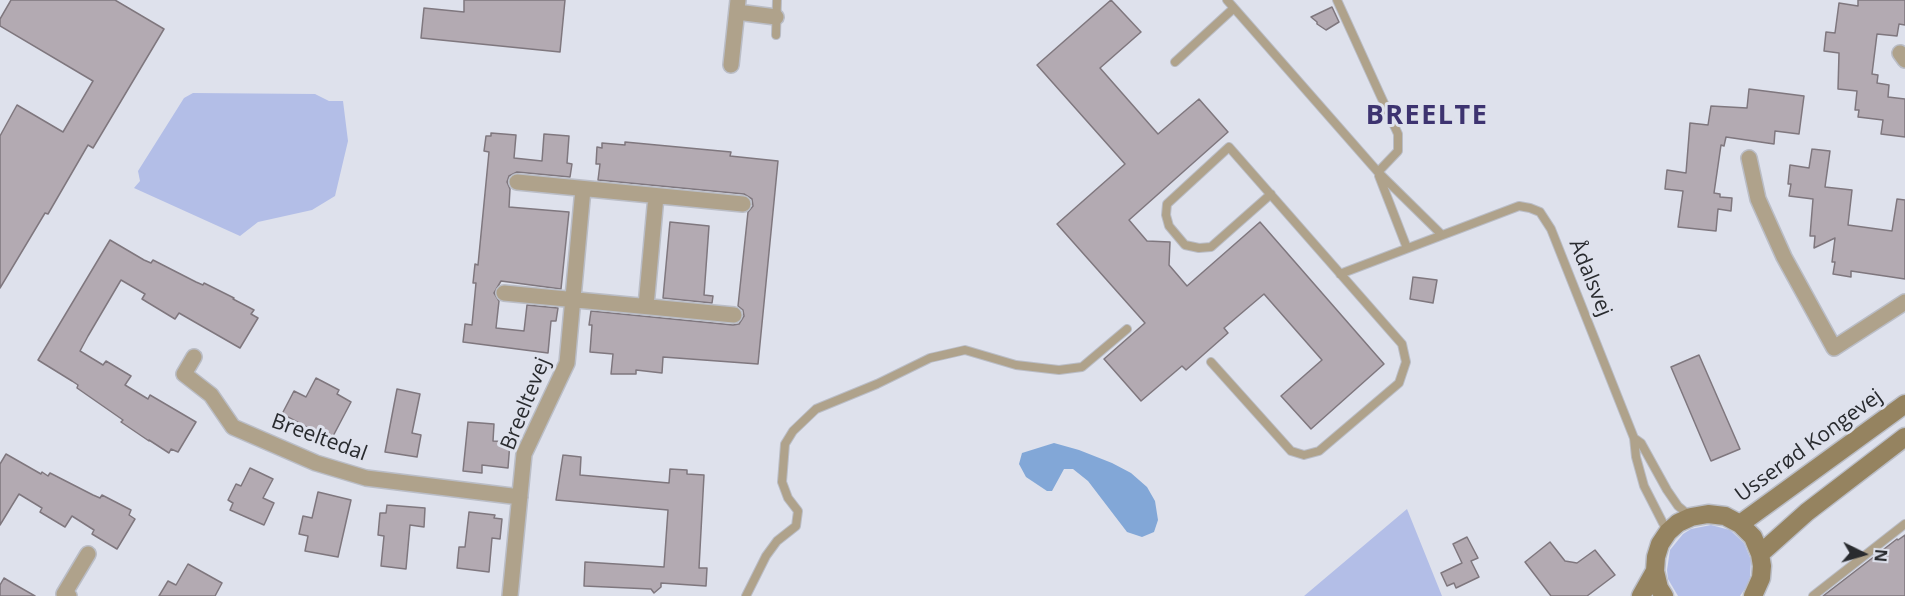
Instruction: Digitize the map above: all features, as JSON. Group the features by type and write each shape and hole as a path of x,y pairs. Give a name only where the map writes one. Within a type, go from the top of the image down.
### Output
{"main road":[{"name":"Usserød Kongevej","path":"1740,524 1905,404"},
{"path":"1760,554 1807,512 1905,437"},
{"path":"1664,596 1659,588 1655,571 1660,544 1678,523 1691,517 1708,514 1725,516 1740,524 1753,537 1760,554 1761,578 1753,596"},
{"path":"1641,596 1655,571"}],"street":[{"path":"731,65 738,6 776,17"},
{"path":"1749,158 1758,199 1784,257 1834,348 1905,302"},
{"path":"517,182 743,204"},
{"name":"Breeltevej","path":"510,596 524,454 567,363 583,189"},
{"path":"645,306 656,196"},
{"path":"504,293 734,315"},
{"name":"Breeltedal","path":"194,357 184,374 211,395 233,427 316,464 366,478 520,497"},
{"path":"69,596 64,594 88,554"}],"lane":[{"path":"776,35 777,0"},
{"path":"1227,0 1378,172 1441,234 1340,274"},
{"path":"1337,0 1398,134 1398,151 1378,172"},
{"path":"1174,62 1234,8"},
{"path":"1211,362 1291,451 1304,455 1319,451 1399,383 1406,362 1402,344 1271,194 1229,147 1167,204 1166,215 1169,226 1185,244 1199,248 1210,247 1271,194"},
{"path":"1378,172 1407,248"},
{"name":"Ådalsvej","path":"1441,234 1518,206 1540,212 1551,229 1634,438 1636,457 1644,486 1668,532"},
{"path":"746,596 771,549 777,541 796,526 798,511 788,498 782,482 785,444 793,431 816,409 877,384 930,358 965,350 1016,365 1059,370 1082,368 1127,329"},
{"name":"Ådalsvej","path":"1634,438 1641,443 1650,463 1672,498 1691,517"},
{"path":"1813,596 1905,524"}],"shaded area":[{"path":"193,93 315,94 329,101 343,101 348,141 335,196 312,210 258,222 240,236 134,188 140,181 138,171 184,98"},
{"path":"1054,443 1112,463 1131,473 1147,487 1155,501 1158,520 1154,532 1142,537 1127,532 1088,481 1073,469 1064,469 1052,491 1047,491 1026,477 1019,464 1022,453"},
{"path":"1407,509 1442,596 1304,596"},
{"path":"1711,525 1730,530 1744,543 1751,560 1747,586 1740,596 1678,596 1668,579 1670,550 1683,534 1691,529"}],"building":[{"path":"11,0 115,0 164,29 93,148 88,145 48,214 45,213 0,288 0,136 17,105 63,132 93,81 0,26 0,19"},
{"path":"464,0 565,0 560,52 421,38 424,8 464,12"},
{"path":"1111,0 1141,32 1100,68 1158,134 1199,99 1228,132 1129,220 1147,241 1170,242 1169,265 1187,286 1260,222 1384,364 1311,429 1281,396 1322,360 1264,294 1224,328 1228,333 1186,370 1182,366 1141,401 1104,359 1145,323 1057,224 1125,164 1037,65"},
{"path":"1858,0 1905,0 1905,25 1899,24 1897,36 1877,34 1872,74 1878,75 1877,83 1889,85 1888,97 1905,99 1905,137 1881,134 1883,120 1858,117 1859,110 1855,110 1857,91 1838,89 1839,53 1824,51 1826,32 1835,33 1839,3 1858,6"},
{"path":"1332,7 1339,22 1326,30 1311,17"},
{"path":"1749,89 1804,96 1799,134 1775,131 1774,144 1726,137 1724,146 1721,145 1714,193 1720,194 1720,197 1732,198 1731,211 1718,209 1716,231 1678,227 1683,191 1665,189 1667,170 1686,173 1690,123 1708,125 1711,106 1747,108"},
{"path":"491,133 516,135 514,158 542,161 544,134 569,136 567,163 572,164 570,177 517,172 509,176 507,182 510,189 509,207 569,212 561,289 501,281 494,293 499,301 496,328 524,331 527,305 558,308 556,321 551,321 548,353 463,342 465,324 472,325 476,283 473,283 475,264 478,265 489,152 484,151 486,136 491,136"},
{"path":"625,142 731,152 730,156 778,161 758,364 663,357 662,373 636,370 636,374 611,374 613,354 590,352 591,311 733,325 739,324 744,316 743,310 738,306 748,212 753,206 752,199 744,194 598,180 600,164 596,164 597,147 602,148 602,143 625,145"},
{"path":"1812,149 1830,151 1825,187 1852,190 1848,225 1892,231 1897,199 1905,200 1905,279 1851,271 1851,277 1833,274 1835,238 1814,248 1815,236 1810,236 1813,199 1789,196 1791,184 1788,184 1790,165 1809,168"},
{"path":"670,222 709,226 704,295 713,296 712,303 663,298"},
{"path":"110,240 144,260 151,263 153,260 234,298 254,310 251,314 258,318 240,348 179,313 175,319 142,299 145,294 121,280 80,351 103,365 106,361 131,376 125,385 148,399 150,395 196,422 178,452 171,449 169,453 149,441 77,388 78,385 38,360"},
{"path":"1413,277 1437,280 1433,303 1410,299"},
{"path":"1699,355 1740,449 1711,461 1671,367"},
{"path":"316,378 339,390 337,394 351,402 331,440 282,414 294,391 306,397"},
{"path":"397,389 420,394 412,433 421,435 417,457 385,452"},
{"path":"468,422 494,424 493,441 510,442 508,468 482,465 482,473 463,471"},
{"path":"6,454 41,474 42,472 48,476 50,473 93,495 100,498 102,495 131,510 129,515 135,519 117,549 92,534 94,530 72,516 65,527 40,512 42,508 19,494 0,525 0,464"},
{"path":"563,455 581,457 580,475 669,483 670,469 687,470 687,474 704,475 699,568 707,568 706,586 661,583 661,587 654,593 651,589 584,586 585,562 664,567 668,510 556,500"},
{"path":"250,468 273,479 263,498 274,503 264,525 230,510 233,503 228,500 236,484 241,486"},
{"path":"318,492 351,500 338,557 305,551 308,536 299,534 303,516 312,518"},
{"path":"387,505 425,508 424,527 410,525 406,569 381,566 384,536 378,535 380,513 386,513"},
{"path":"469,512 495,515 494,518 502,519 500,539 492,538 489,572 457,568 459,547 465,547"},
{"path":"1905,535 1905,596 1823,596 1897,539"},
{"path":"1467,537 1478,558 1471,561 1479,577 1456,588 1454,583 1447,586 1441,573 1462,563 1453,544"},
{"path":"1550,542 1565,561 1577,563 1595,550 1615,575 1587,596 1551,596 1525,562"},
{"path":"188,564 222,583 215,596 159,596 168,581 176,585"},
{"path":"4,578 35,596 0,596 0,585"}],"district":[{"name":"BREELTE","path":"1427,116"}]}
